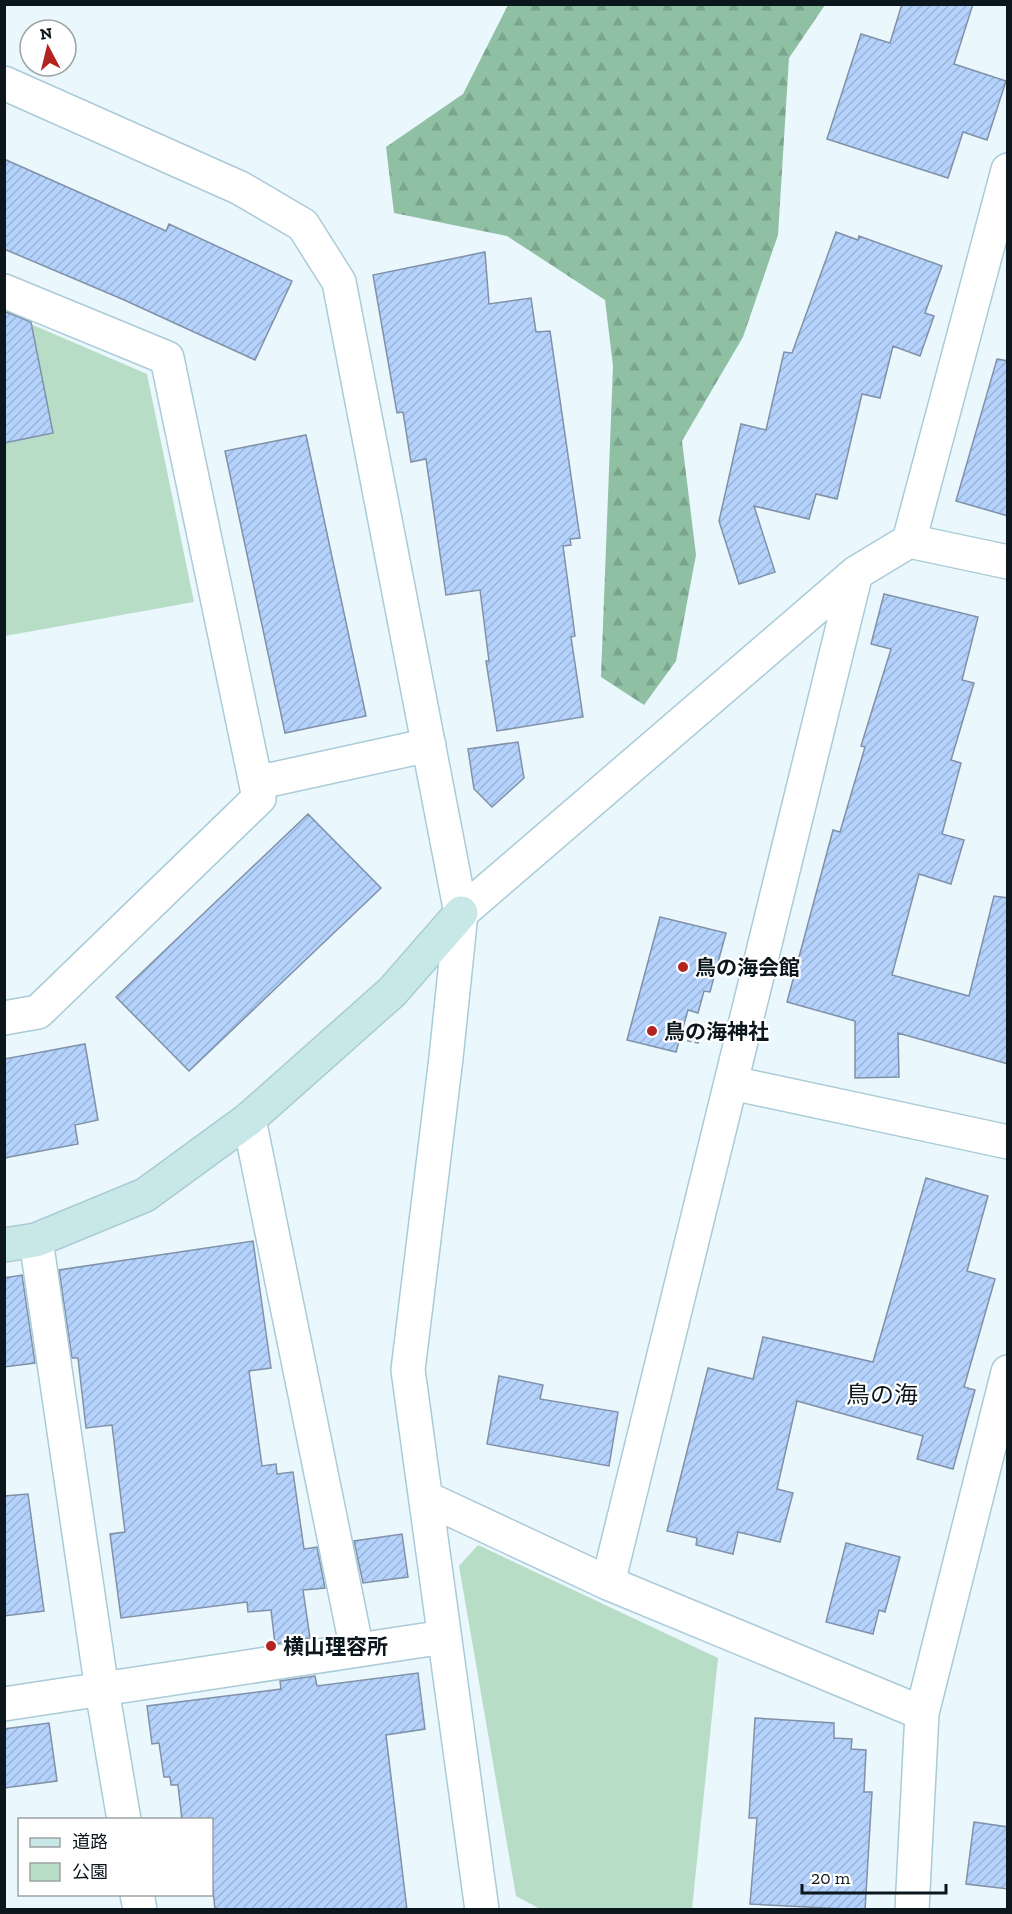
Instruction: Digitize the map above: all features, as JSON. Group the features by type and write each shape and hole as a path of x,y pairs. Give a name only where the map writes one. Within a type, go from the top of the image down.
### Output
{"street":[{"path":"4,83 240,188 303,225 339,282 461,913 446,1058 408,1370 482,1910"},
{"path":"909,541 1008,170"},
{"path":"4,291 167,358 259,798 38,1012 4,1018"},
{"path":"124,1818 20,1242 145,1195 249,1119 392,992 461,913 856,573 909,541 1008,562"},
{"path":"608,1583 856,573"},
{"path":"256,783 429,745"},
{"path":"732,1083 1008,1142"},
{"path":"249,1119 357,1650"},
{"path":"912,1910 922,1713 1008,1372"},
{"path":"426,1498 608,1583 922,1713"},
{"path":"4,1704 444,1637"}],"green space":[{"path":"508,5 825,5 789,58 778,235 743,337 682,441 696,555 676,661 644,705 601,677 613,366 605,300 507,236 394,213 386,147 463,94"},
{"path":"5,313 147,374 194,602 5,636"},
{"path":"478,1545 718,1658 692,1909 540,1909 516,1896 459,1566"}],"building":[{"path":"902,4 973,4 954,64 1006,81 987,140 963,132 948,178 827,139 861,34 890,43"},
{"path":"4,159 166,231 169,224 292,281 255,360 122,299 4,249"},
{"path":"836,232 858,240 859,236 942,266 925,313 934,316 920,356 893,346 880,398 862,394 837,499 816,494 809,519 754,506 775,572 739,584 719,521 741,424 766,430 784,352 792,353"},
{"path":"485,252 489,304 531,298 536,332 550,331 580,538 570,539 571,545 563,546 575,636 571,637 583,717 497,731 486,661 489,661 480,590 446,595 426,459 411,462 403,412 397,413 373,275"},
{"path":"4,311 31,322 53,433 4,443"},
{"path":"997,359 1008,361 1008,516 956,501"},
{"path":"306,435 366,716 285,733 225,451"},
{"path":"884,594 978,617 962,680 974,683 951,760 961,763 942,834 964,840 951,884 919,874 892,975 969,996 994,896 1008,898 1008,1064 898,1033 899,1077 855,1078 855,1021 787,1002 833,830 840,832 865,747 861,746 891,649 871,644"},
{"path":"518,742 524,778 492,807 474,789 468,749"},
{"path":"308,814 381,888 189,1071 116,997"},
{"name":"鳥の海会館","path":"660,917 726,933 710,992 704,991 698,1013 688,1010 676,1052 627,1040"},
{"path":"85,1044 98,1120 75,1125 78,1144 4,1158 4,1059"},
{"path":"926,1178 988,1196 967,1271 995,1279 964,1387 975,1390 953,1469 917,1459 923,1436 797,1401 777,1489 793,1493 780,1542 738,1532 733,1554 696,1545 697,1538 667,1531 708,1368 753,1379 763,1337 873,1362"},
{"path":"253,1241 271,1368 249,1371 262,1466 276,1464 277,1474 293,1472 304,1549 317,1547 325,1588 303,1590 310,1638 275,1644 271,1610 248,1612 247,1602 121,1618 110,1534 125,1532 112,1425 86,1428 78,1358 72,1358 59,1270"},
{"path":"22,1275 35,1363 4,1367 4,1278"},
{"path":"499,1376 543,1385 540,1399 618,1412 609,1466 487,1444"},
{"path":"28,1494 44,1611 4,1616 4,1496"},
{"path":"402,1534 408,1577 363,1583 354,1541"},
{"path":"846,1543 900,1557 885,1612 879,1610 873,1634 826,1622"},
{"path":"418,1673 425,1729 386,1735 407,1910 215,1910 213,1818 182,1818 178,1785 171,1785 170,1777 164,1777 159,1743 152,1744 147,1706 281,1689 280,1681 315,1676 317,1686"},
{"path":"755,1718 834,1723 834,1738 852,1739 851,1749 866,1750 864,1792 872,1792 865,1910 750,1904 757,1818 749,1818"},
{"path":"49,1723 57,1781 4,1788 4,1729"},
{"path":"974,1822 1008,1827 1008,1889 966,1884"}],"place":[{"name":"鳥の海会館","path":"683,967"},
{"name":"鳥の海神社","path":"652,1031"},
{"name":"横山理容所","path":"271,1646"}],"district":[{"name":"鳥の海","path":"882,1394"}]}
